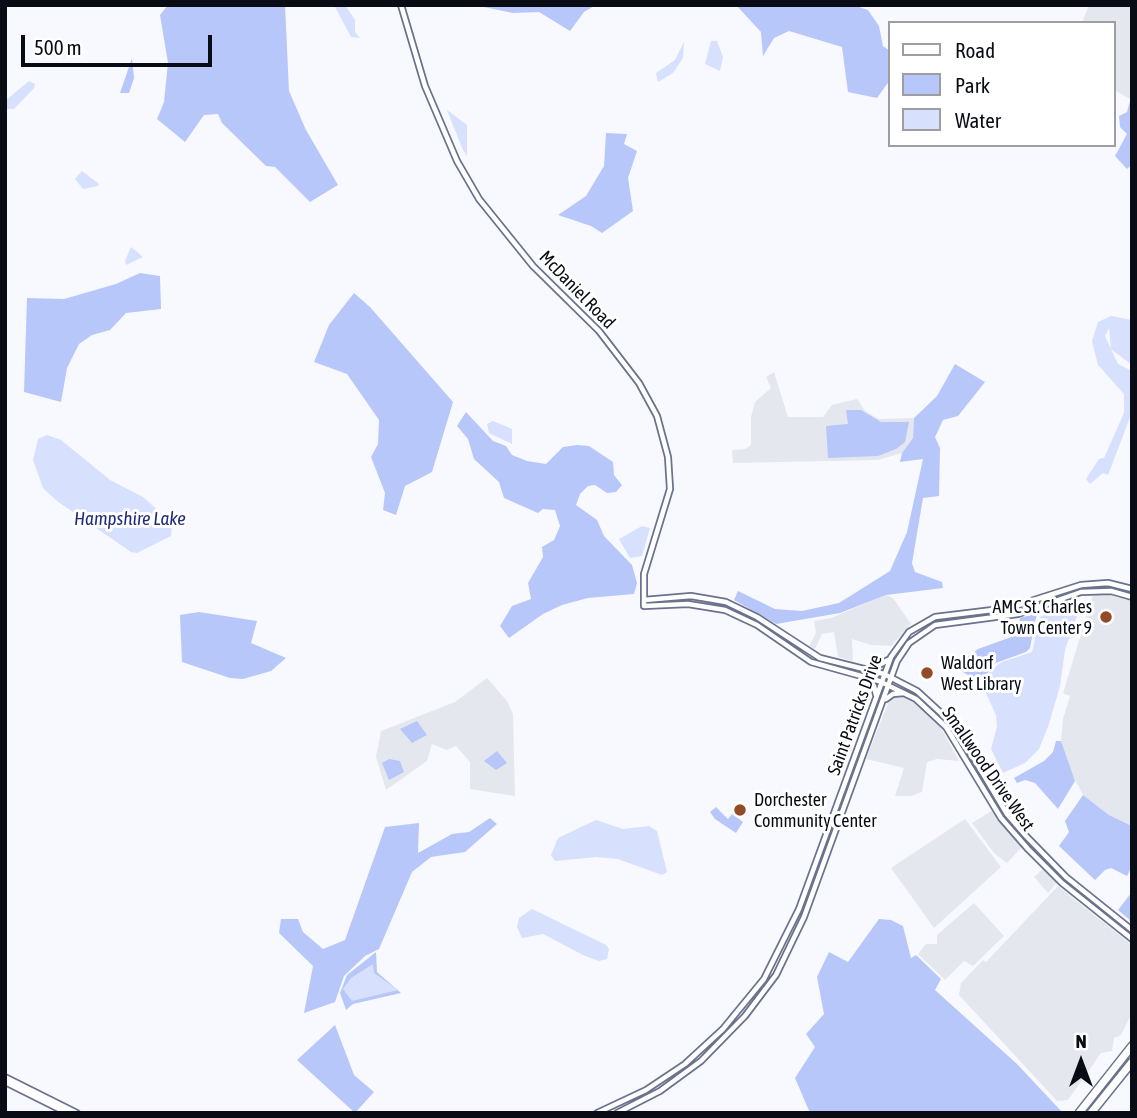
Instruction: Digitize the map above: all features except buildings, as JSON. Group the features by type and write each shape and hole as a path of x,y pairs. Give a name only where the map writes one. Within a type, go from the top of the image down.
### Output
{"highway":[{"path":"1079,1113 1132,1046"},
{"path":"1091,1113 1132,1062"}],"main road":[{"name":"McDaniel Road","path":"401,5 425,86 457,161 479,199 533,266 599,331 639,383 657,416 668,457 670,489 644,574 644,603"},
{"name":"Saint Patricks Drive","path":"597,1113 654,1085 703,1049 749,1000 786,938 884,674 891,657 909,632 930,619 954,613 1009,608 1092,583 1132,589"},
{"name":"Saint Patricks Drive","path":"617,1113 660,1091 693,1067 745,1016 789,950 897,661 916,636 935,625 1013,615 1087,591 1111,591 1132,597"},
{"name":"Smallwood Drive West","path":"644,603 691,596 726,602 757,617 811,653 827,660 892,677 929,699 954,725 1007,814 1040,851 1132,930"},
{"path":"1013,615 1017,609 1037,600"},
{"name":"Smallwood Drive West","path":"644,603 705,605 746,619 800,655 835,670 889,684 910,695 946,727 1001,818 1028,849 1062,883 1132,939"},
{"path":"746,619 788,644 797,645"},
{"path":"811,653 812,660 835,670"},
{"path":"866,669 881,667 891,657"},
{"path":"897,661 898,674 906,684"},
{"path":"861,675 874,686 876,698"},
{"path":"883,703 893,694 910,695"},
{"path":"693,1067 693,1059 703,1049"},
{"path":"5,1079 66,1113"},
{"path":"5,1079 77,1113"}],"shaded area":[{"path":"1089,5 1132,5 1132,100 1116,91 1116,21 1083,21"},
{"path":"774,372 788,417 823,417 832,405 857,399 865,411 879,419 914,418 913,438 902,453 878,460 733,463 732,450 745,449 751,445 751,417 755,402 771,388 766,377"},
{"path":"1106,594 1132,601 1132,826 1109,815 1083,795 1068,766 1061,741 1063,719 1070,696 1063,693 1093,595"},
{"path":"886,595 893,598 911,624 891,646 871,645 852,639 853,661 838,657 834,632 822,634 815,649 809,646 816,633 814,621 831,618"},
{"path":"487,678 507,701 513,714 515,796 470,789 470,762 456,746 447,750 432,744 427,761 386,790 376,757 381,731 455,702"},
{"path":"895,696 904,696 920,706 941,728 959,761 937,759 927,762 922,792 911,796 895,796 904,768 866,759 889,701"},
{"path":"993,810 1022,847 1007,863 994,853 972,823"},
{"path":"965,819 1001,867 934,928 891,868"},
{"path":"1044,868 1058,881 1048,893 1034,877"},
{"path":"1058,886 1132,945 1132,1013 1121,1035 1114,1038 1112,1051 1101,1053 1068,1100 1057,1101 959,995 961,983 983,960 986,962"},
{"path":"974,903 1004,936 973,966 964,961 945,980 918,954 926,944 937,944 937,935"}],"green space":[{"path":"168,5 285,5 289,91 306,130 338,185 310,202 275,167 266,166 222,123 218,114 204,115 185,142 157,119 164,102 168,63 160,15"},
{"path":"474,5 596,5 584,12 570,31 539,12 513,13"},
{"path":"736,5 853,5 868,10 879,26 883,46 888,50 888,83 877,98 848,92 842,47 789,31 774,38 763,56 761,32"},
{"path":"132,58 134,78 129,93 120,93"},
{"path":"1130,101 1132,165 1127,169 1115,156 1127,134 1120,127 1119,116 1127,112"},
{"path":"606,133 627,134 624,144 637,151 628,178 633,211 602,233 591,226 558,215 586,196 604,166"},
{"path":"140,273 160,276 161,309 126,313 110,330 92,335 79,344 67,368 61,402 24,392 27,298 64,299 116,284"},
{"path":"354,293 370,307 453,402 432,472 405,486 396,515 383,510 385,493 371,457 378,444 379,420 347,374 314,362 329,325"},
{"path":"955,364 985,382 958,416 943,420 935,437 940,448 939,496 923,498 912,563 915,572 942,582 943,588 886,595 840,613 776,624 734,600 738,591 775,609 802,611 839,603 890,571 907,532 923,459 900,462 902,453 913,438 914,418 937,396"},
{"path":"846,410 861,410 881,422 909,422 905,442 878,456 828,458 826,426 848,424"},
{"path":"466,412 493,441 506,446 512,455 527,461 546,464 563,447 577,445 589,446 613,462 614,475 622,485 616,492 607,493 595,485 588,486 580,494 576,505 597,520 604,536 632,565 637,583 634,594 588,598 562,605 543,614 509,638 500,626 512,606 531,599 528,583 543,557 542,547 554,540 560,526 555,510 543,509 538,513 504,498 499,482 474,459 468,439 457,426"},
{"path":"199,612 257,621 251,643 286,658 271,671 243,679 230,678 182,662 180,615"},
{"path":"1037,613 1030,648 1026,652 993,664 982,683 961,671 967,657 978,649 1017,635 1020,618"},
{"path":"417,721 427,735 412,743 400,729"},
{"path":"1056,741 1061,741 1075,781 1058,809 1035,783 1025,780 1017,783 1014,778 1044,761 1053,752"},
{"path":"497,751 507,763 496,770 484,761"},
{"path":"389,759 400,761 404,772 389,780 382,763"},
{"path":"1083,795 1109,815 1132,826 1132,866 1127,876 1111,868 1095,880 1059,846 1069,832 1065,821"},
{"path":"716,807 728,819 732,814 743,822 736,833 715,819 710,812"},
{"path":"490,818 497,824 465,852 431,857 412,872 379,949 365,956 344,976 335,1002 304,1013 313,966 279,933 281,919 298,919 303,932 323,949 345,940 385,827 419,823 418,853 452,834 469,832"},
{"path":"1132,892 1132,922 1118,910"},
{"path":"879,919 891,920 903,926 911,958 916,955 941,979 935,990 1017,1064 1063,1113 810,1113 795,1078 815,1047 806,1034 824,1014 817,977 829,952 848,962"},
{"path":"376,952 377,972 401,993 353,1004 346,1010 340,993 347,975"},
{"path":"335,1025 354,1075 374,1092 355,1113 297,1060"}],"water":[{"path":"334,5 345,5 355,20 355,32 360,38 351,37"},
{"path":"711,41 717,41 723,57 720,71 705,64"},
{"path":"684,42 683,58 673,73 658,82 656,73 675,60"},
{"path":"29,81 35,84 34,88 14,109 6,109 6,100"},
{"path":"447,110 467,125 467,156 462,148"},
{"path":"82,171 99,184 98,186 83,189 75,179"},
{"path":"131,247 143,257 126,265 125,261"},
{"path":"1111,316 1132,320 1132,365 1111,349 1118,364 1132,371 1132,412 1108,475 1103,473 1090,484 1086,479 1099,459 1104,458 1124,413 1124,394 1098,365 1092,341 1098,322","holes":["1109,328 1111,349 1105,336"]},
{"path":"493,421 512,429 512,444 489,433 487,424"},
{"name":"Hampshire Lake","path":"47,435 61,440 110,480 143,497 172,523 171,536 137,553 131,552 57,501 43,488 33,460 38,439"},
{"path":"642,526 650,528 642,556 630,558 619,539"},
{"path":"1066,605 1079,610 1065,650 1060,686 1049,724 1039,749 1025,763 1003,773 991,749 997,727 996,715 984,689 989,671 1002,662 1032,652 1040,617"},
{"path":"596,820 623,829 649,826 657,831 667,872 662,875 618,859 596,857 555,861 551,855 558,838"},
{"path":"532,909 606,945 609,949 607,959 599,961 585,956 543,934 522,938 517,927 519,918"},
{"path":"373,964 374,973 398,990 352,1001 343,989 351,978"}],"place":[{"name":"AMC St. Charles Town Center 9","path":"1106,617"},
{"name":"Waldorf West Library","path":"927,673"},
{"name":"Dorchester Community Center","path":"740,810"}]}
